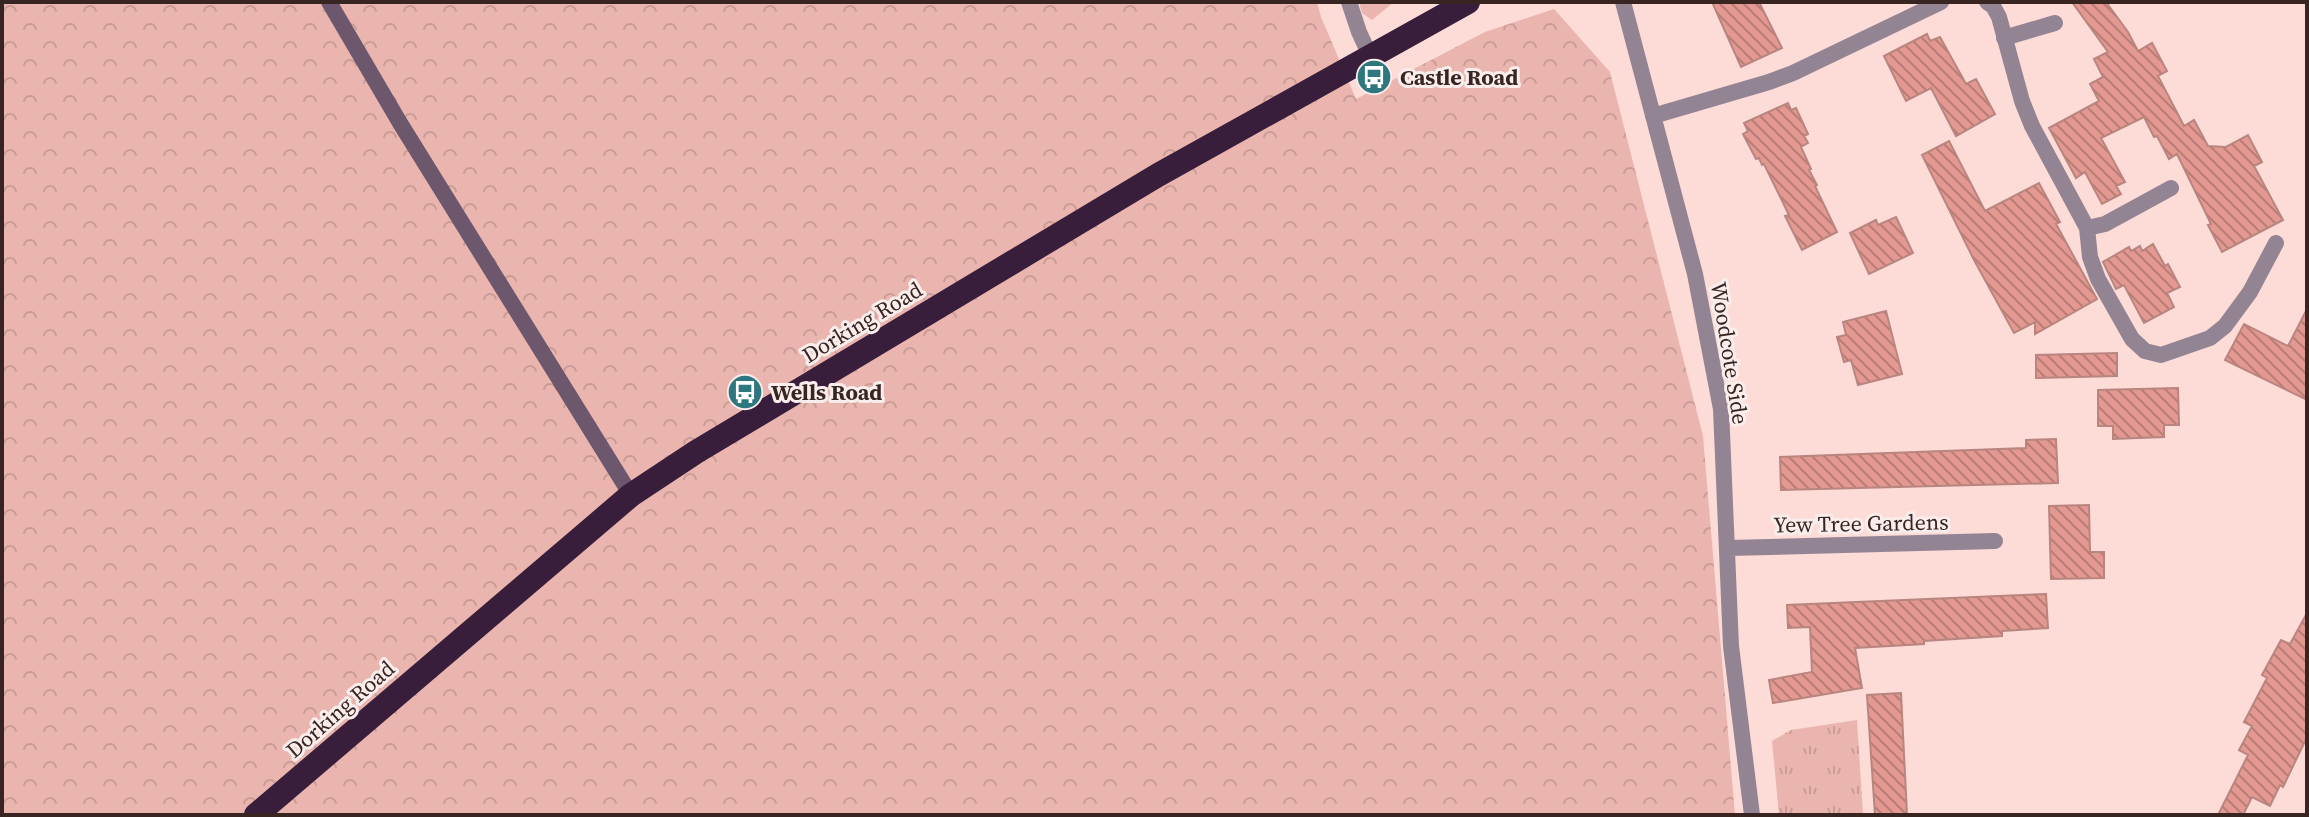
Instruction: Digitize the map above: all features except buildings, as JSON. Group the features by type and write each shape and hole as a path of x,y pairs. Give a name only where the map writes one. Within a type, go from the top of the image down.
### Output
{"highway":[{"name":"Dorking Road","path":"256,815 631,495 696,452 1158,175 1468,2"}],"street":[{"path":"329,2 400,123 631,495"},
{"path":"1349,2 1371,58"},
{"name":"Woodcote Side","path":"1623,2 1695,274 1721,409 1731,646 1752,815"},
{"path":"1653,116 1769,82 1941,2"},
{"path":"1987,2 1999,17 2032,126 2087,228 2090,257 2098,279 2132,339 2145,351 2161,355 2210,338 2225,326 2250,292 2276,243"},
{"path":"2004,38 2055,23"},
{"path":"2087,228 2105,224 2171,188"},
{"name":"Yew Tree Gardens","path":"1728,548 1995,541"}],"green space":[{"path":"2,2 1317,2 1356,99 1485,32 1554,9 1610,72 1703,436 1735,815 2,815"},
{"path":"1359,2 1394,2 1372,20 1362,13"},
{"path":"1857,720 1863,815 1779,815 1772,741 1791,730"}],"place":[{"name":"Castle Road","path":"1374,77"},
{"name":"Wells Road","path":"745,392"}]}
